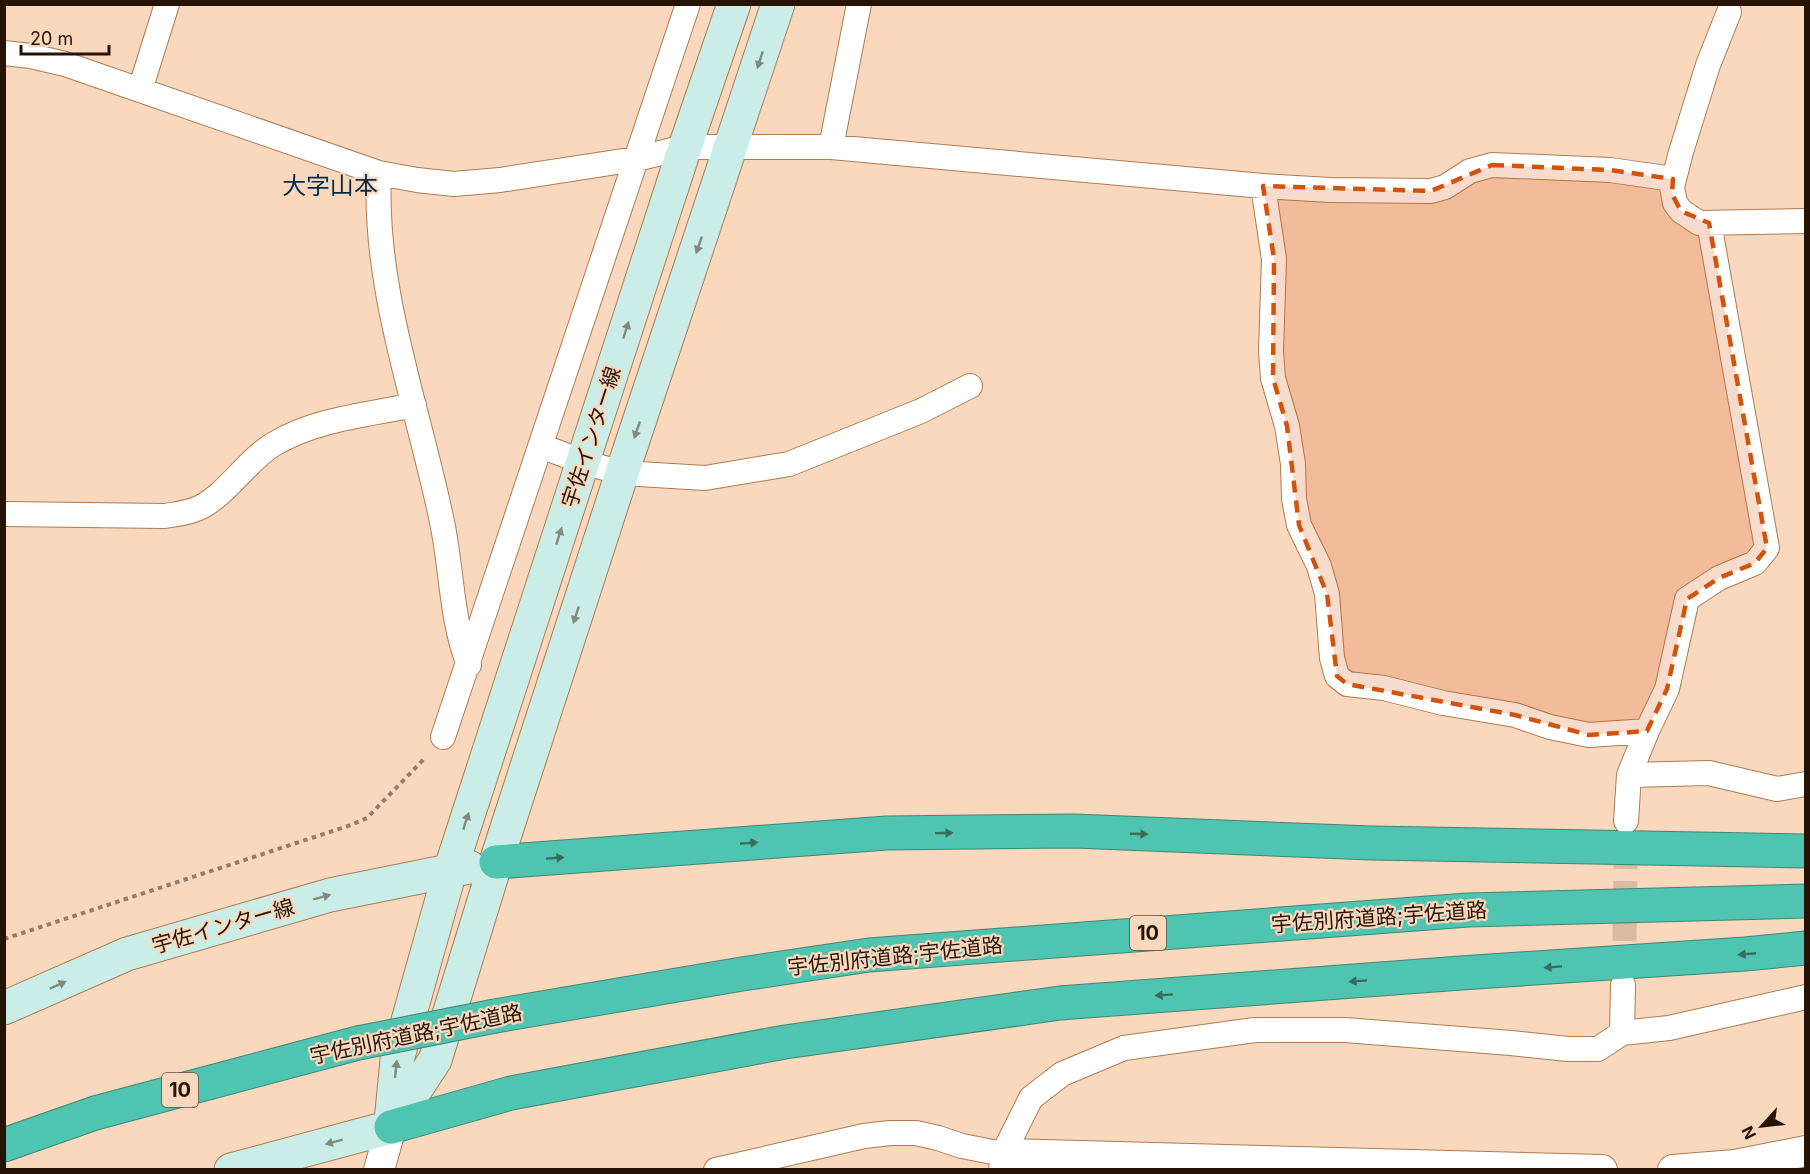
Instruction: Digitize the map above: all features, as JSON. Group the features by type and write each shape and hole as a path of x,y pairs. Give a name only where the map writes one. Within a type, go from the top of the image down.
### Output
{"highway":[{"path":"496,862 887,833 1074,831 1371,843 1806,851"},
{"name":"宇佐別府道路;宇佐道路","path":"4,1145 95,1113 358,1043 495,1016 869,955 1468,910 1806,901"},
{"path":"391,1127 511,1093 785,1042 1060,1003 1806,948"}],"main road":[{"name":"宇佐インター線","path":"391,1127 397,1060 450,871 685,147 734,4"},
{"name":"宇佐インター線","path":"391,1127 435,1060 496,862 622,473 778,4"},
{"name":"宇佐インター線","path":"4,1008 127,954 330,895 496,862"},
{"path":"231,1170 391,1127"}],"street":[{"path":"140,90 167,4"},
{"path":"443,737 469,665 688,4"},
{"path":"831,147 859,4"},
{"path":"1729,12 1708,65 1673,179 1672,194 1681,211 1698,223 1806,221"},
{"path":"4,53 31,56 65,64 379,173 417,180 454,183 501,180 636,159 685,147 831,147 1330,190 1431,191 1445,187 1470,171 1492,165 1610,170 1673,179"},
{"path":"379,173 378,203 386,276 447,548 460,643 469,665"},
{"path":"1263,186 1274,259 1271,351 1273,378 1287,426 1293,464 1294,499 1299,525 1319,566 1327,594 1332,658 1337,676 1347,684 1384,688 1443,703 1515,715 1550,727 1589,735 1647,731"},
{"path":"1626,821 1629,775 1667,689 1687,599 1719,578 1755,563 1767,548 1709,223"},
{"path":"541,446 583,462 622,473 705,478 789,464 921,411 970,386"},
{"path":"4,514 165,516 185,513 201,507 253,460 273,445 295,433 320,424 414,405"},
{"path":"1629,775 1709,773 1777,789 1806,784"},
{"path":"1622,1033 1623,985"},
{"path":"1002,1162 1031,1098 1062,1074 1124,1048 1256,1030 1345,1030 1588,1049 1598,1048 1622,1033 1669,1028 1806,997"},
{"path":"379,1170 391,1127"},
{"path":"716,1170 864,1136 890,1133 916,1133 938,1138 1002,1162 1602,1170"},
{"path":"1673,1170 1735,1165 1806,1151"}],"path":[{"path":"4,939 367,818 443,737"}],"highlighted area":[{"path":"1492,165 1610,170 1673,179 1672,194 1681,211 1709,223 1767,548 1755,563 1719,578 1687,599 1667,689 1647,731 1589,735 1515,715 1347,684 1337,676 1327,594 1299,525 1287,426 1273,378 1274,259 1263,186 1431,191"}],"tunnel":[{"path":"1624,977 1626,832"}],"district":[{"name":"大字山本","path":"330,185"}]}
